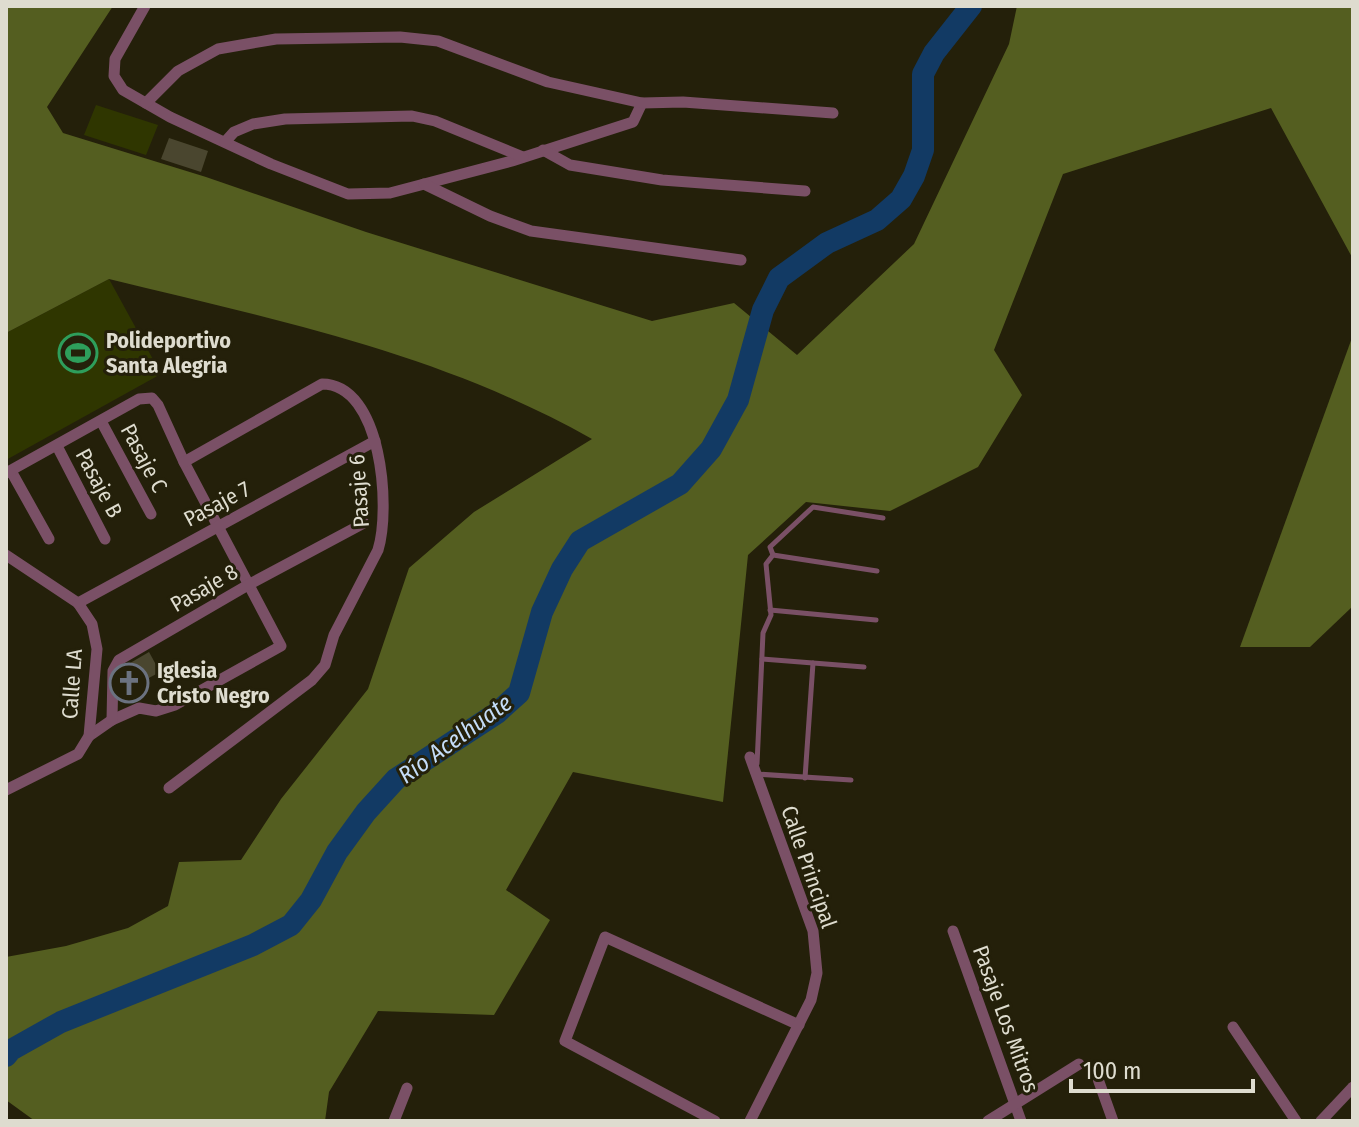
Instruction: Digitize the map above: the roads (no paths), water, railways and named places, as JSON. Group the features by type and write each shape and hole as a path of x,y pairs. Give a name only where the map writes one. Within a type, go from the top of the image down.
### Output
{"street":[{"path":"145,6 115,59 114,76 123,90 271,164 348,194 390,193 523,157 633,122 642,103"},
{"path":"146,103 178,71 218,49 276,39 400,37 438,41 548,82 642,103 683,102 833,113"},
{"path":"225,142 234,132 253,124 285,119 412,116 435,121 523,157"},
{"path":"543,150 570,165 662,180 805,191"},
{"path":"424,184 490,216 531,231 741,260"},
{"name":"Pasaje 6","path":"169,788 312,680 325,665 334,635 378,550 382,536 381,465 375,441 364,413 335,384 322,384 184,462"},
{"path":"49,539 8,472 139,399 152,398 281,646 175,705 156,711 139,708 112,720 89,736"},
{"name":"Pasaje C","path":"101,421 151,514"},
{"name":"Pasaje 7","path":"78,603 375,441"},
{"name":"Pasaje B","path":"57,446 105,539"},
{"name":"Pasaje 8","path":"112,720 113,671 119,660 248,585 364,523"},
{"name":"Calle LA","path":"6,555 78,603 92,624 97,649 89,736 78,754 6,790"},
{"name":"Calle Principal","path":"750,757 813,931 817,973 811,1000 750,1121"},
{"name":"Pasaje Los Mitros","path":"953,931 1021,1121"},
{"path":"715,1121 565,1041 605,937 799,1025"},
{"path":"1233,1027 1296,1121"},
{"path":"988,1121 1079,1064"},
{"path":"1098,1079 1113,1121"},
{"path":"1321,1121 1353,1087"},
{"path":"394,1121 407,1088"}],"lane":[{"path":"773,555 770,547 813,507 883,518"},
{"path":"773,555 877,571"},
{"path":"773,555 766,564 771,615 763,633 756,775 851,780"},
{"path":"770,610 876,620"},
{"path":"762,659 864,667"},
{"path":"805,778 813,663"}],"waterway":[{"name":"Río Acelhuate","path":"6,1056 11,1050 61,1022 253,945 291,925 311,900 337,852 366,812 396,779 497,713 519,693 542,612 562,569 580,541 680,484 711,449 738,400 763,310 779,278 827,243 877,220 901,199 914,176 923,150 923,74 934,53 971,6"}],"place":[{"name":"Polideportivo Santa Alegria","path":"78,353"},
{"name":"Iglesia Cristo Negro","path":"129,683"}]}
